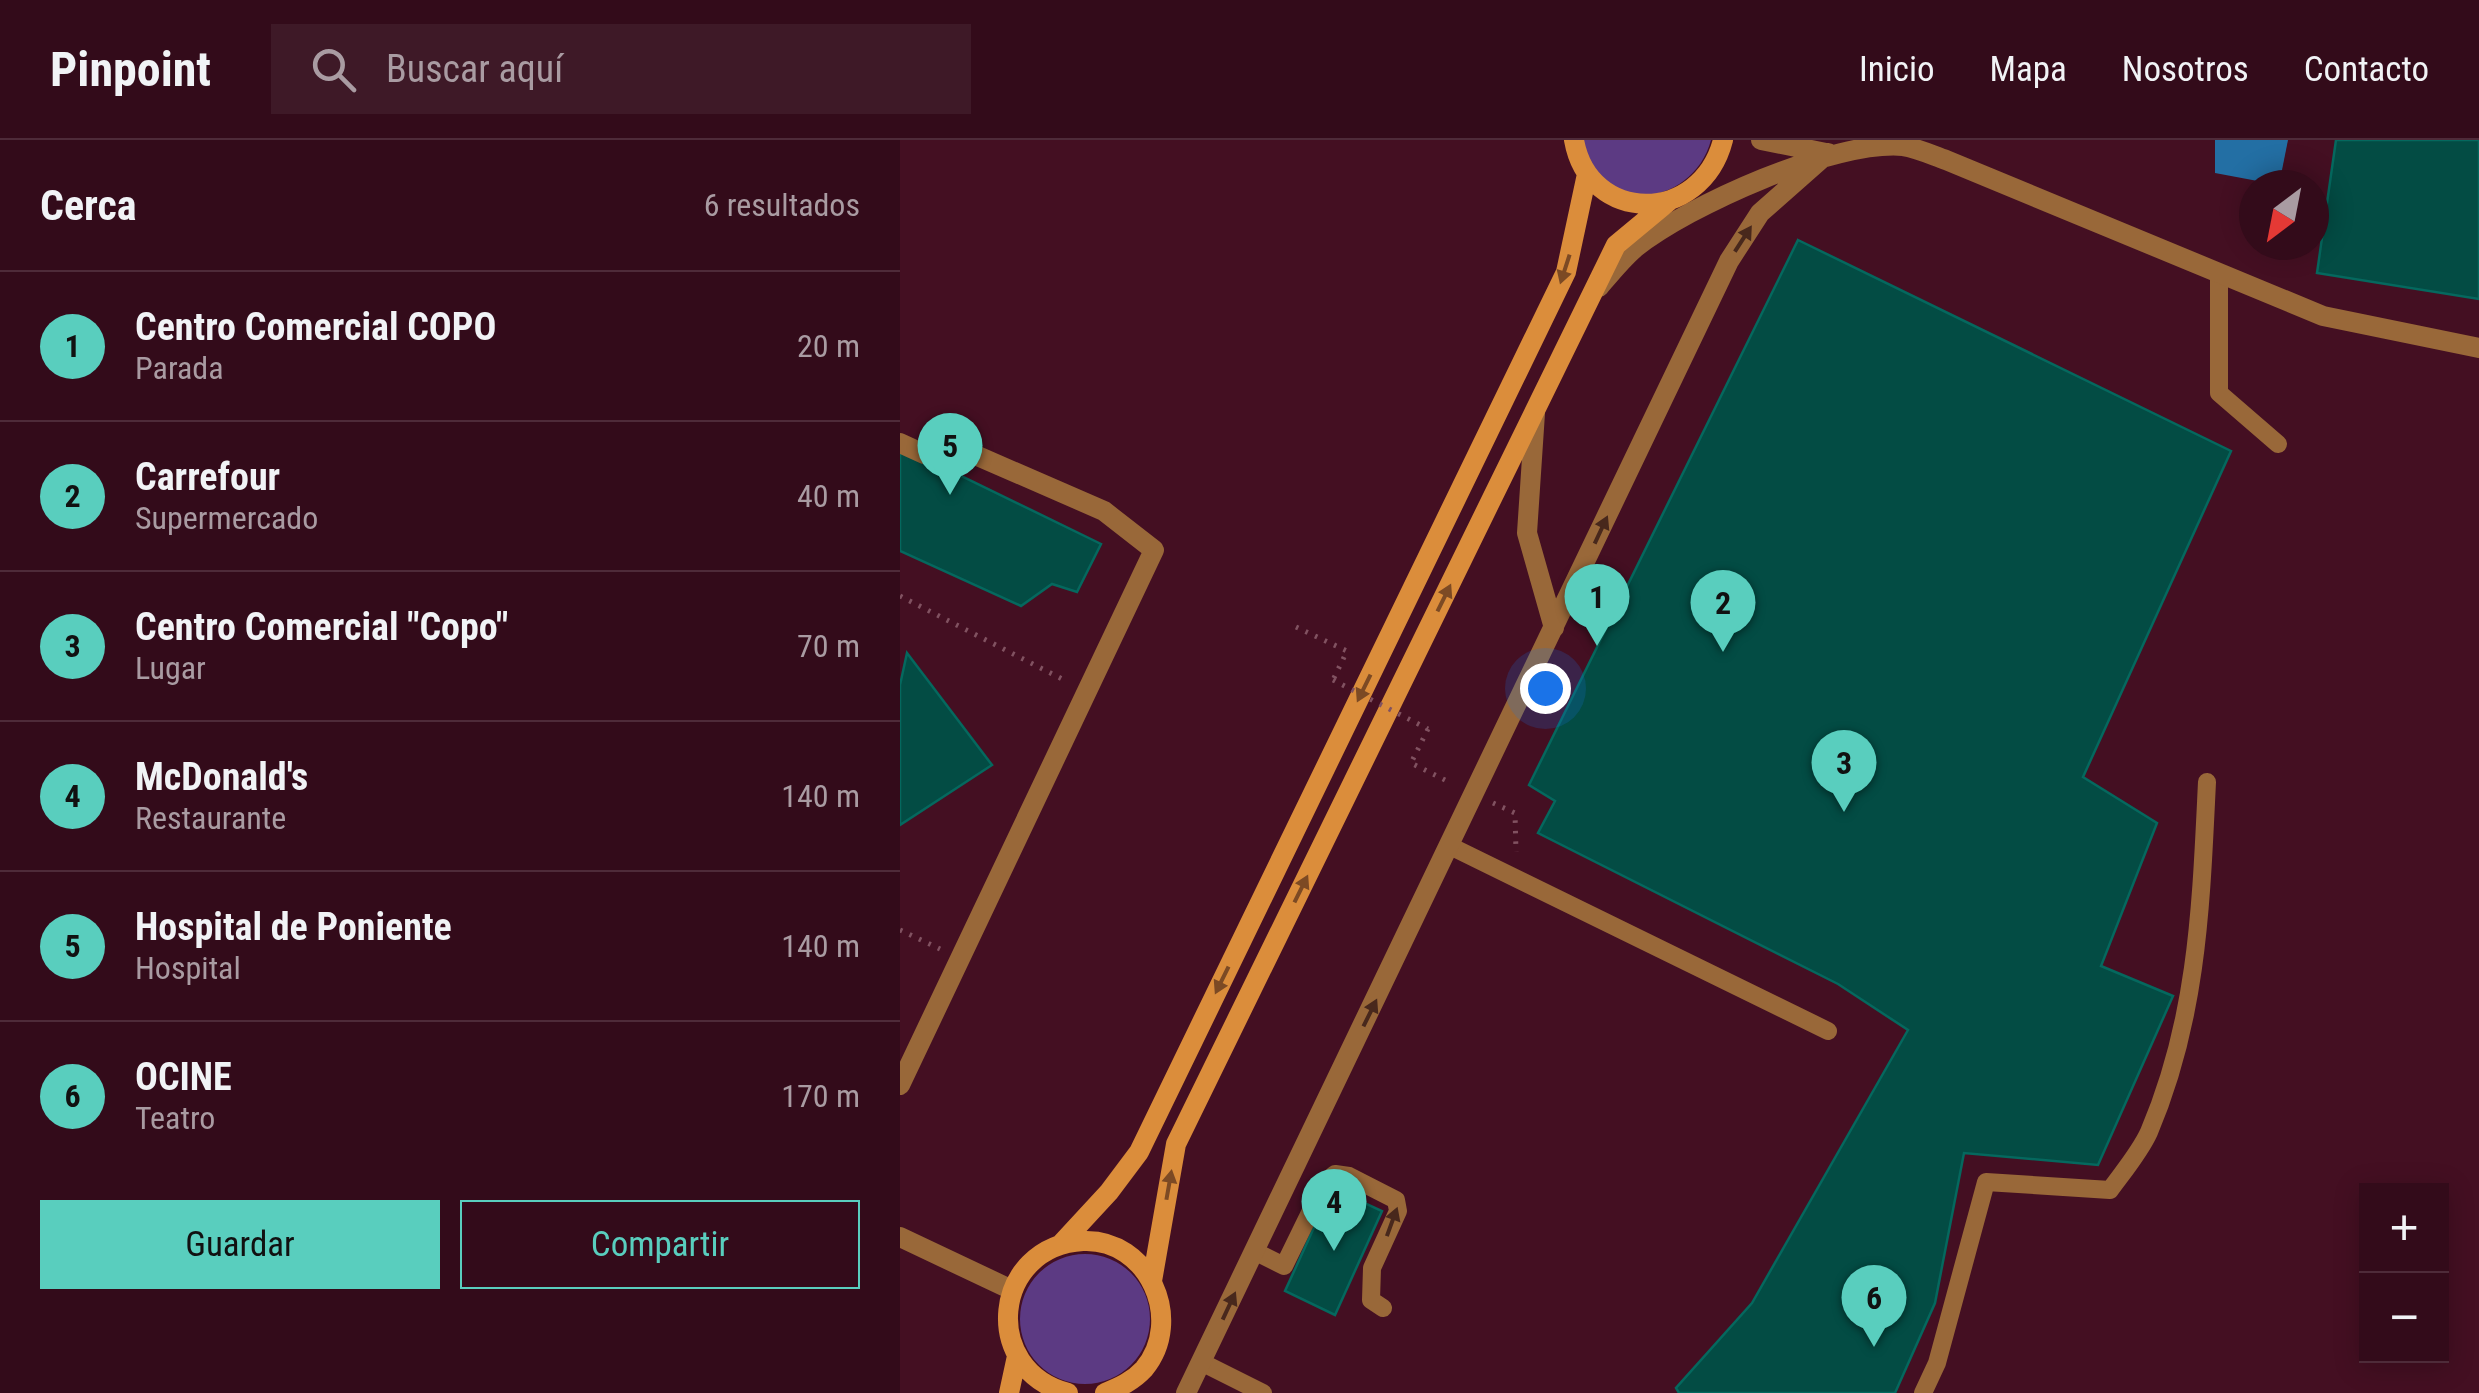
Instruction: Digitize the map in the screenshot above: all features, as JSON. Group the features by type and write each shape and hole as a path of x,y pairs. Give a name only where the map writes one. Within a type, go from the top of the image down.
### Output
{"main road":[{"path":"1574,140 1576,153 1588,174 1604,190 1624,200 1647,204 1669,201 1690,192 1707,177 1722,140"},
{"path":"1068,1393 1054,1390 1033,1376 1017,1356 1009,1335 1007,1312 1012,1290 1031,1263 1060,1244 1109,1192 1139,1152 1566,272 1588,174"},
{"path":"1152,1281 1176,1144 1616,246 1669,201"},
{"path":"1060,1244 1086,1241 1113,1246 1136,1260 1152,1281 1160,1303 1162,1326 1156,1349 1144,1369 1126,1384 1105,1393"},
{"path":"1009,1393 1017,1356"}],"street":[{"path":"1761,140 1828,153"},
{"path":"1595,291 1632,250 1702,202 1828,153 1855,147 1902,146 1946,160 2322,316 2479,348"},
{"path":"1186,1393 1729,261 1760,212 1828,153"},
{"path":"1707,177 1744,187"},
{"path":"1535,413 1527,533 1554,628"},
{"path":"900,443 924,454 934,436 1104,511 1154,550 900,1085"},
{"path":"900,1237 1012,1290"}],"lane":[{"path":"2219,274 2219,393 2278,444"},
{"path":"1923,1393 1937,1363 1986,1182 2110,1190 2148,1135 2185,1026 2200,934 2207,782"},
{"path":"1450,846 1828,1031"},
{"path":"1254,1251 1284,1266 1325,1182 1335,1174 1349,1176 1396,1200 1398,1211 1372,1268 1370,1300 1383,1308"},
{"path":"1203,1362 1263,1393"}],"path":[{"path":"900,596 1089,692"},
{"path":"1296,627 1347,651 1334,680 1428,729 1411,762 1515,813 1517,879"},
{"path":"900,930 960,960"}],"shaded area":[{"path":"1581,140 1711,140 1703,160 1690,176 1656,194 1637,195 1619,191 1602,180 1589,163"},
{"path":"1085,1254 1110,1259 1131,1273 1145,1294 1150,1319 1145,1344 1131,1365 1110,1379 1085,1384 1060,1379 1039,1365 1025,1344 1020,1319 1025,1294 1039,1273 1060,1259"}],"water":[{"path":"2215,140 2288,140 2282,170 2239,170 2239,178 2215,173"}],"building":[{"path":"2336,140 2479,140 2479,299 2317,273 2319,260 2329,260 2329,189"},
{"path":"1798,240 2231,451 2083,777 2157,823 2101,966 2173,996 2098,1165 1964,1153 1935,1303 1895,1393 1679,1393 1676,1388 1752,1303 1908,1030 1838,984 1538,833 1555,801 1529,785"},
{"path":"900,446 1101,544 1077,592 1052,584 1021,606 900,551"},
{"path":"907,653 992,765 900,825 900,685"},
{"path":"1332,1188 1382,1211 1335,1315 1285,1291"}],"place":[{"name":"Hospital de Poniente","path":"950,495"},
{"name":"Centro Comercial COPO","path":"1597,646"},
{"name":"Carrefour","path":"1723,652"},
{"name":"Centro Comercial \"Copo\"","path":"1844,812"},
{"name":"McDonald's","path":"1334,1251"},
{"name":"OCINE","path":"1874,1347"}]}
